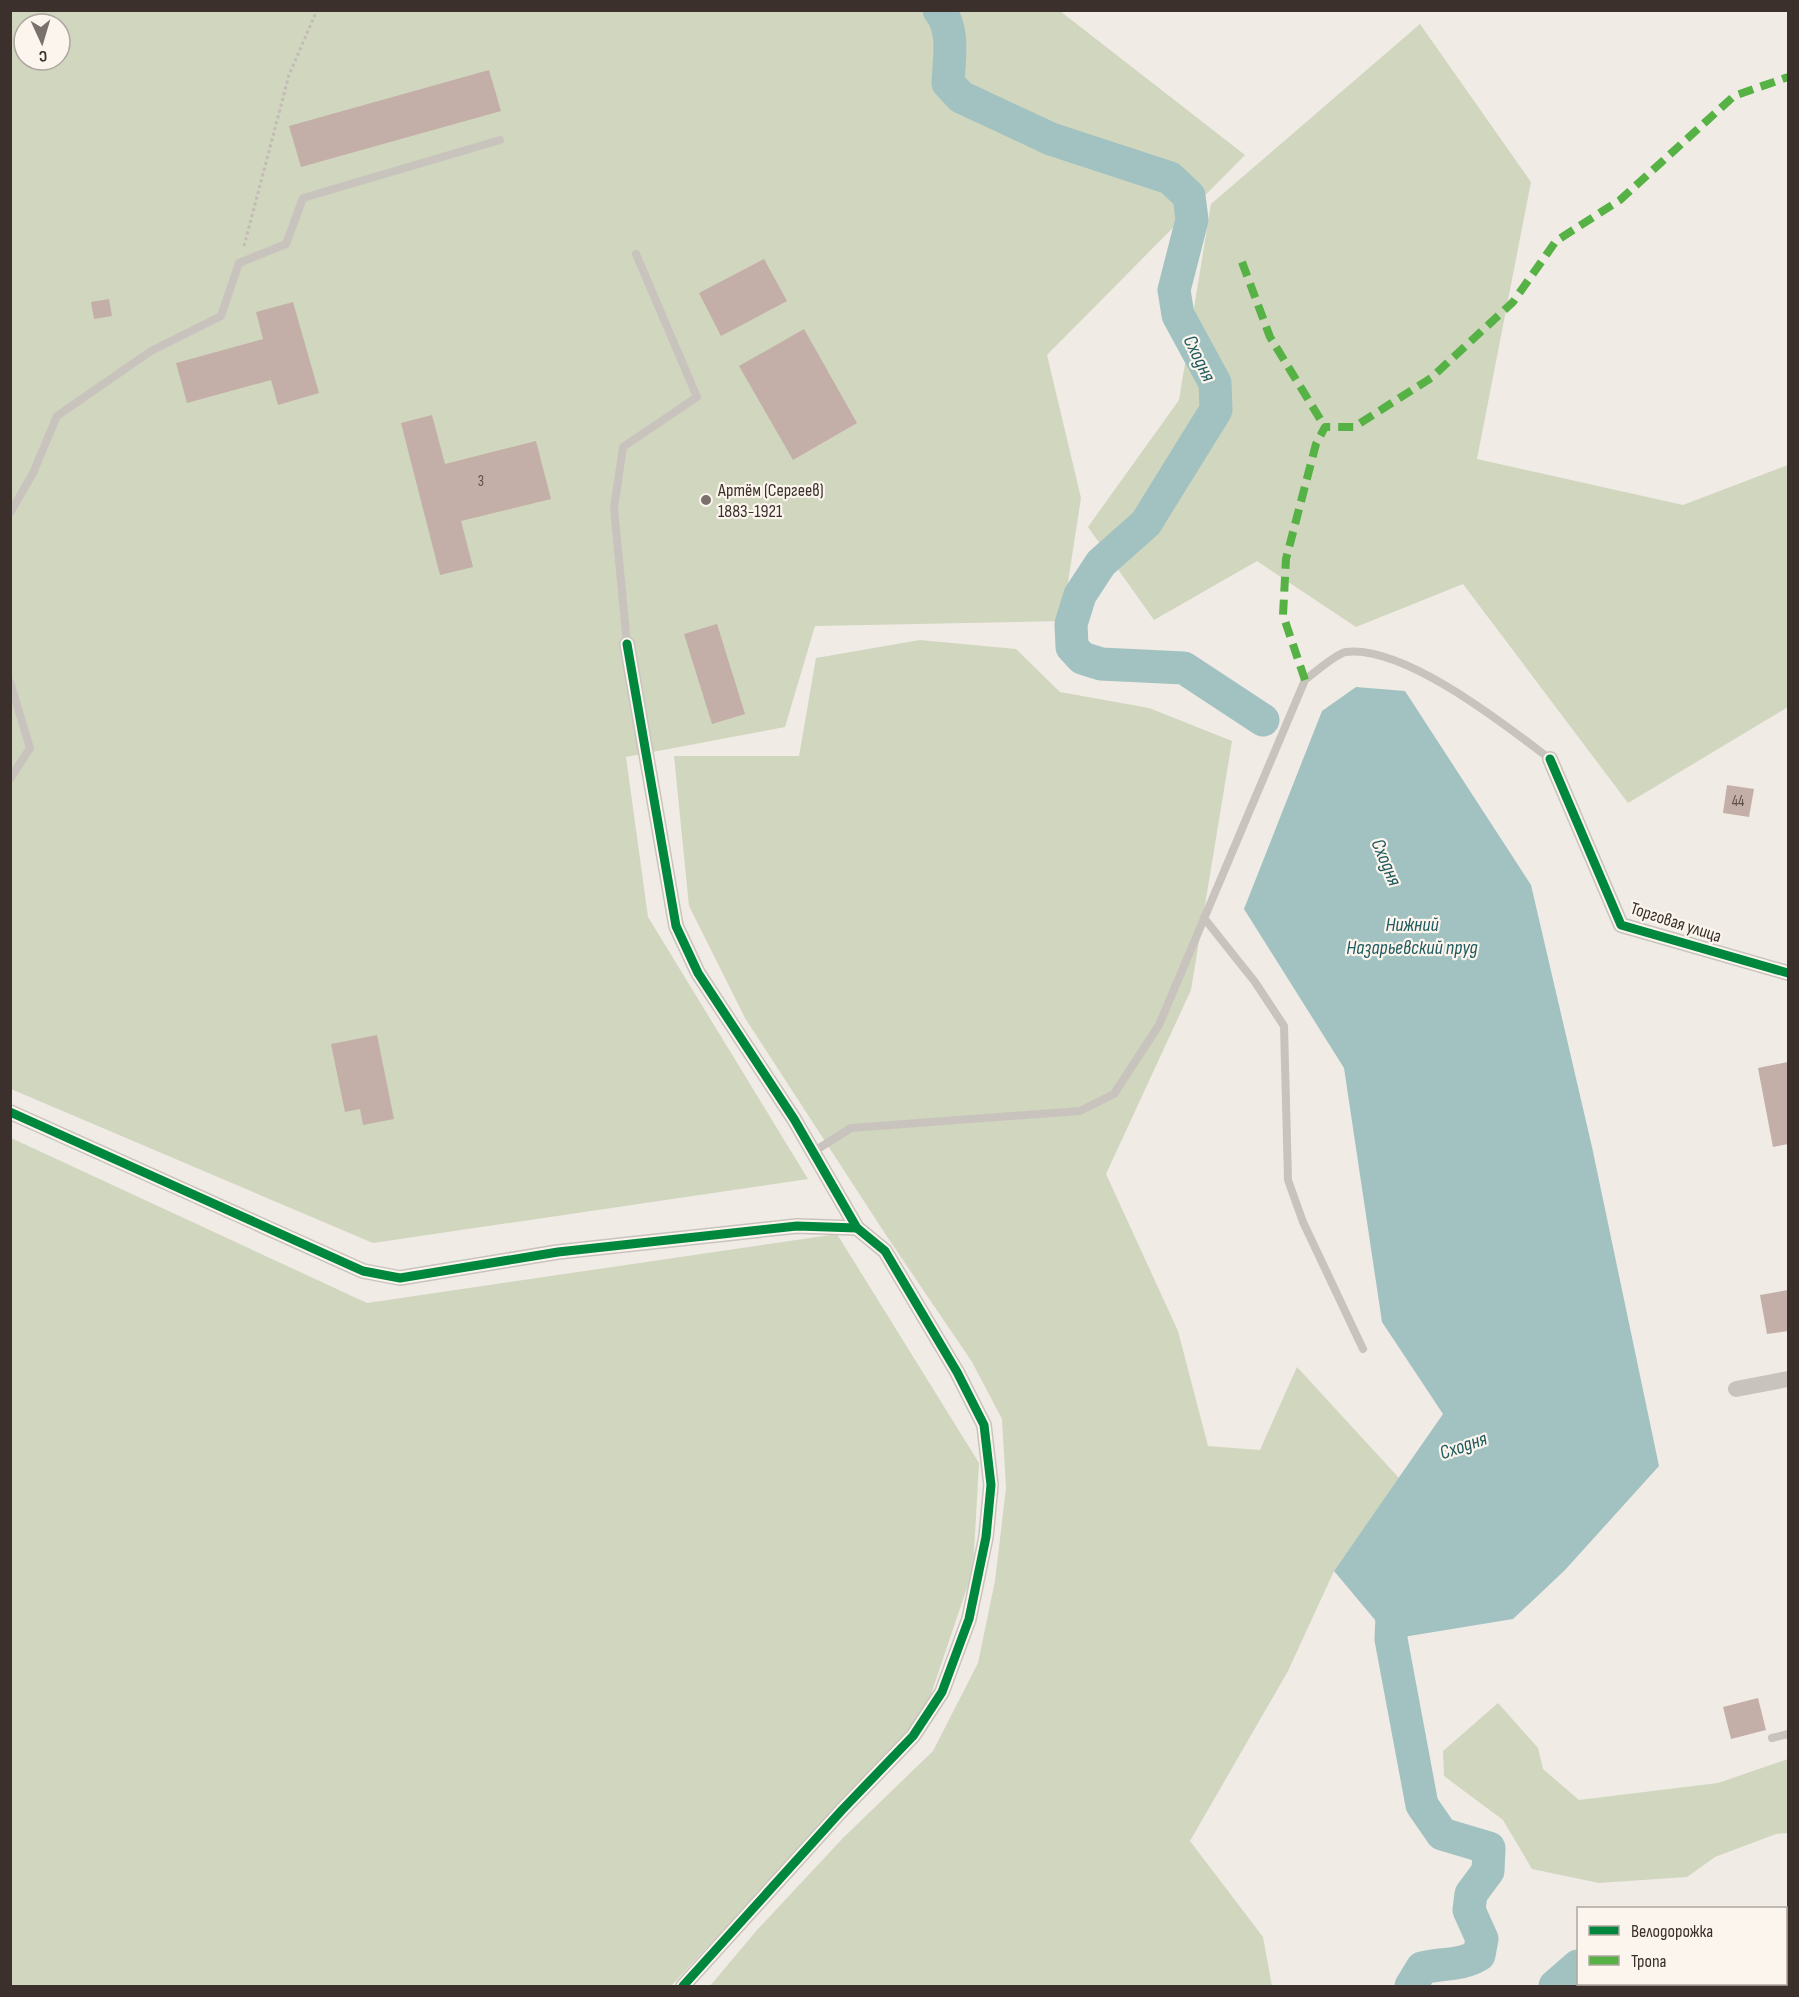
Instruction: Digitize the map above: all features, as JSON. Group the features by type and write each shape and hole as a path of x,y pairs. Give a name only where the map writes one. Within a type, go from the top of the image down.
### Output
{"street":[{"path":"627,644 676,926 698,973 813,1152 857,1228 885,1251 957,1372 984,1425 991,1485 986,1537 969,1619 942,1692 913,1736 842,1810 684,1986"},
{"name":"Торговая улица","path":"1550,759 1621,925 1788,973"},
{"path":"10,1112 363,1271 400,1278 558,1252 763,1229 797,1226 857,1228"},
{"path":"1736,1389 1788,1379"}],"lane":[{"path":"10,513 33,473 57,416 151,351 221,316 239,263 286,244 303,198 500,140"},
{"path":"627,644 614,508 623,447 697,397 636,254"},
{"path":"813,1152 851,1128 1080,1111 1114,1094 1159,1025 1305,680 1344,652 1385,654 1477,704 1550,759"},
{"path":"10,682 30,748 10,779"},
{"path":"1204,918 1255,982 1284,1026 1288,1180 1303,1222 1363,1349"},
{"path":"1772,1738 1788,1734"}],"path":[{"path":"239,263 289,75 318,10"}],"green space":[{"path":"10,11 1060,11 1245,155 1047,355 1081,498 1062,621 815,626 785,727 626,757 648,917 808,1179 373,1243 11,1089"},
{"path":"1420,24 1531,182 1477,459 1683,505 1788,465 1788,707 1628,803 1463,584 1356,627 1257,561 1154,620 1088,527 1179,400 1211,204"},
{"path":"920,640 1016,649 1060,692 1149,708 1232,741 1191,990 1106,1174 1178,1331 1208,1446 1260,1450 1297,1367 1399,1478 1334,1571 1288,1671 1190,1841 1263,1937 1272,1986 710,1986 757,1930 843,1838 933,1751 978,1663 995,1581 1006,1488 1002,1419 972,1362 884,1232 745,1018 689,906 674,756 799,756 816,658"},
{"path":"11,1138 367,1303 837,1234 979,1463 973,1570 924,1715 671,1986 11,1986"},
{"path":"1498,1703 1538,1748 1543,1769 1579,1800 1718,1783 1788,1759 1788,1833 1776,1834 1715,1857 1687,1877 1599,1883 1532,1869 1503,1820 1444,1776 1443,1751"}],"water":[{"name":"Нижний Назарьевский пруд","path":"1356,687 1405,691 1531,885 1592,1147 1659,1466 1565,1570 1513,1619 1391,1639 1334,1571 1443,1414 1382,1322 1344,1068 1244,909 1322,711"}],"building":[{"path":"489,70 501,111 301,167 289,126"},
{"path":"764,259 787,301 721,336 699,293"},
{"path":"109,299 112,316 94,319 91,302"},
{"path":"293,302 319,393 278,405 271,380 187,403 176,363 263,339 256,312"},
{"path":"804,329 857,423 793,460 739,366"},
{"path":"432,415 445,464 536,441 551,499 461,521 473,567 440,575 401,423"},
{"path":"717,624 745,714 712,724 684,634"},
{"path":"1727,785 1754,789 1749,817 1723,813"},
{"path":"377,1035 394,1119 363,1125 360,1109 345,1112 331,1044"},
{"path":"1788,1062 1788,1144 1773,1147 1758,1068"},
{"path":"1788,1290 1788,1331 1767,1334 1760,1295"},
{"path":"1758,1698 1766,1730 1731,1739 1723,1707"}],"waterway":[{"name":"Сходня","path":"939,10 949,35 948,83 961,97 1051,139 1170,178 1189,196 1192,220 1174,290 1178,315 1215,383 1216,410 1146,523 1101,563 1080,595 1071,624 1072,647 1082,658 1101,664 1184,668 1263,720"},
{"name":"Сходня","path":"1393,1594 1391,1639 1422,1805 1442,1834 1489,1848 1488,1871 1471,1894 1469,1910 1482,1939 1479,1955 1458,1963 1422,1968 1411,1986"},
{"name":"Сходня","path":"1555,1986 1577,1967"}],"marked path":[{"path":"1305,680 1283,615 1286,559 1316,444 1325,427 1354,427 1431,378 1513,302 1556,241 1620,200 1734,96 1788,77"},
{"path":"1242,262 1270,337 1325,427"}],"cycle path":[{"path":"627,644 676,926 698,973 794,1119 857,1228 885,1251 957,1372 984,1425 991,1485 986,1537 969,1619 942,1692 913,1736 842,1810 683,1986"},
{"path":"1550,759 1621,925 1788,973"},
{"path":"10,1112 363,1271 400,1278 558,1252 797,1226 857,1228"}],"place":[{"name":"Артём (Сергеев) 1883-1921","path":"706,500"}]}
